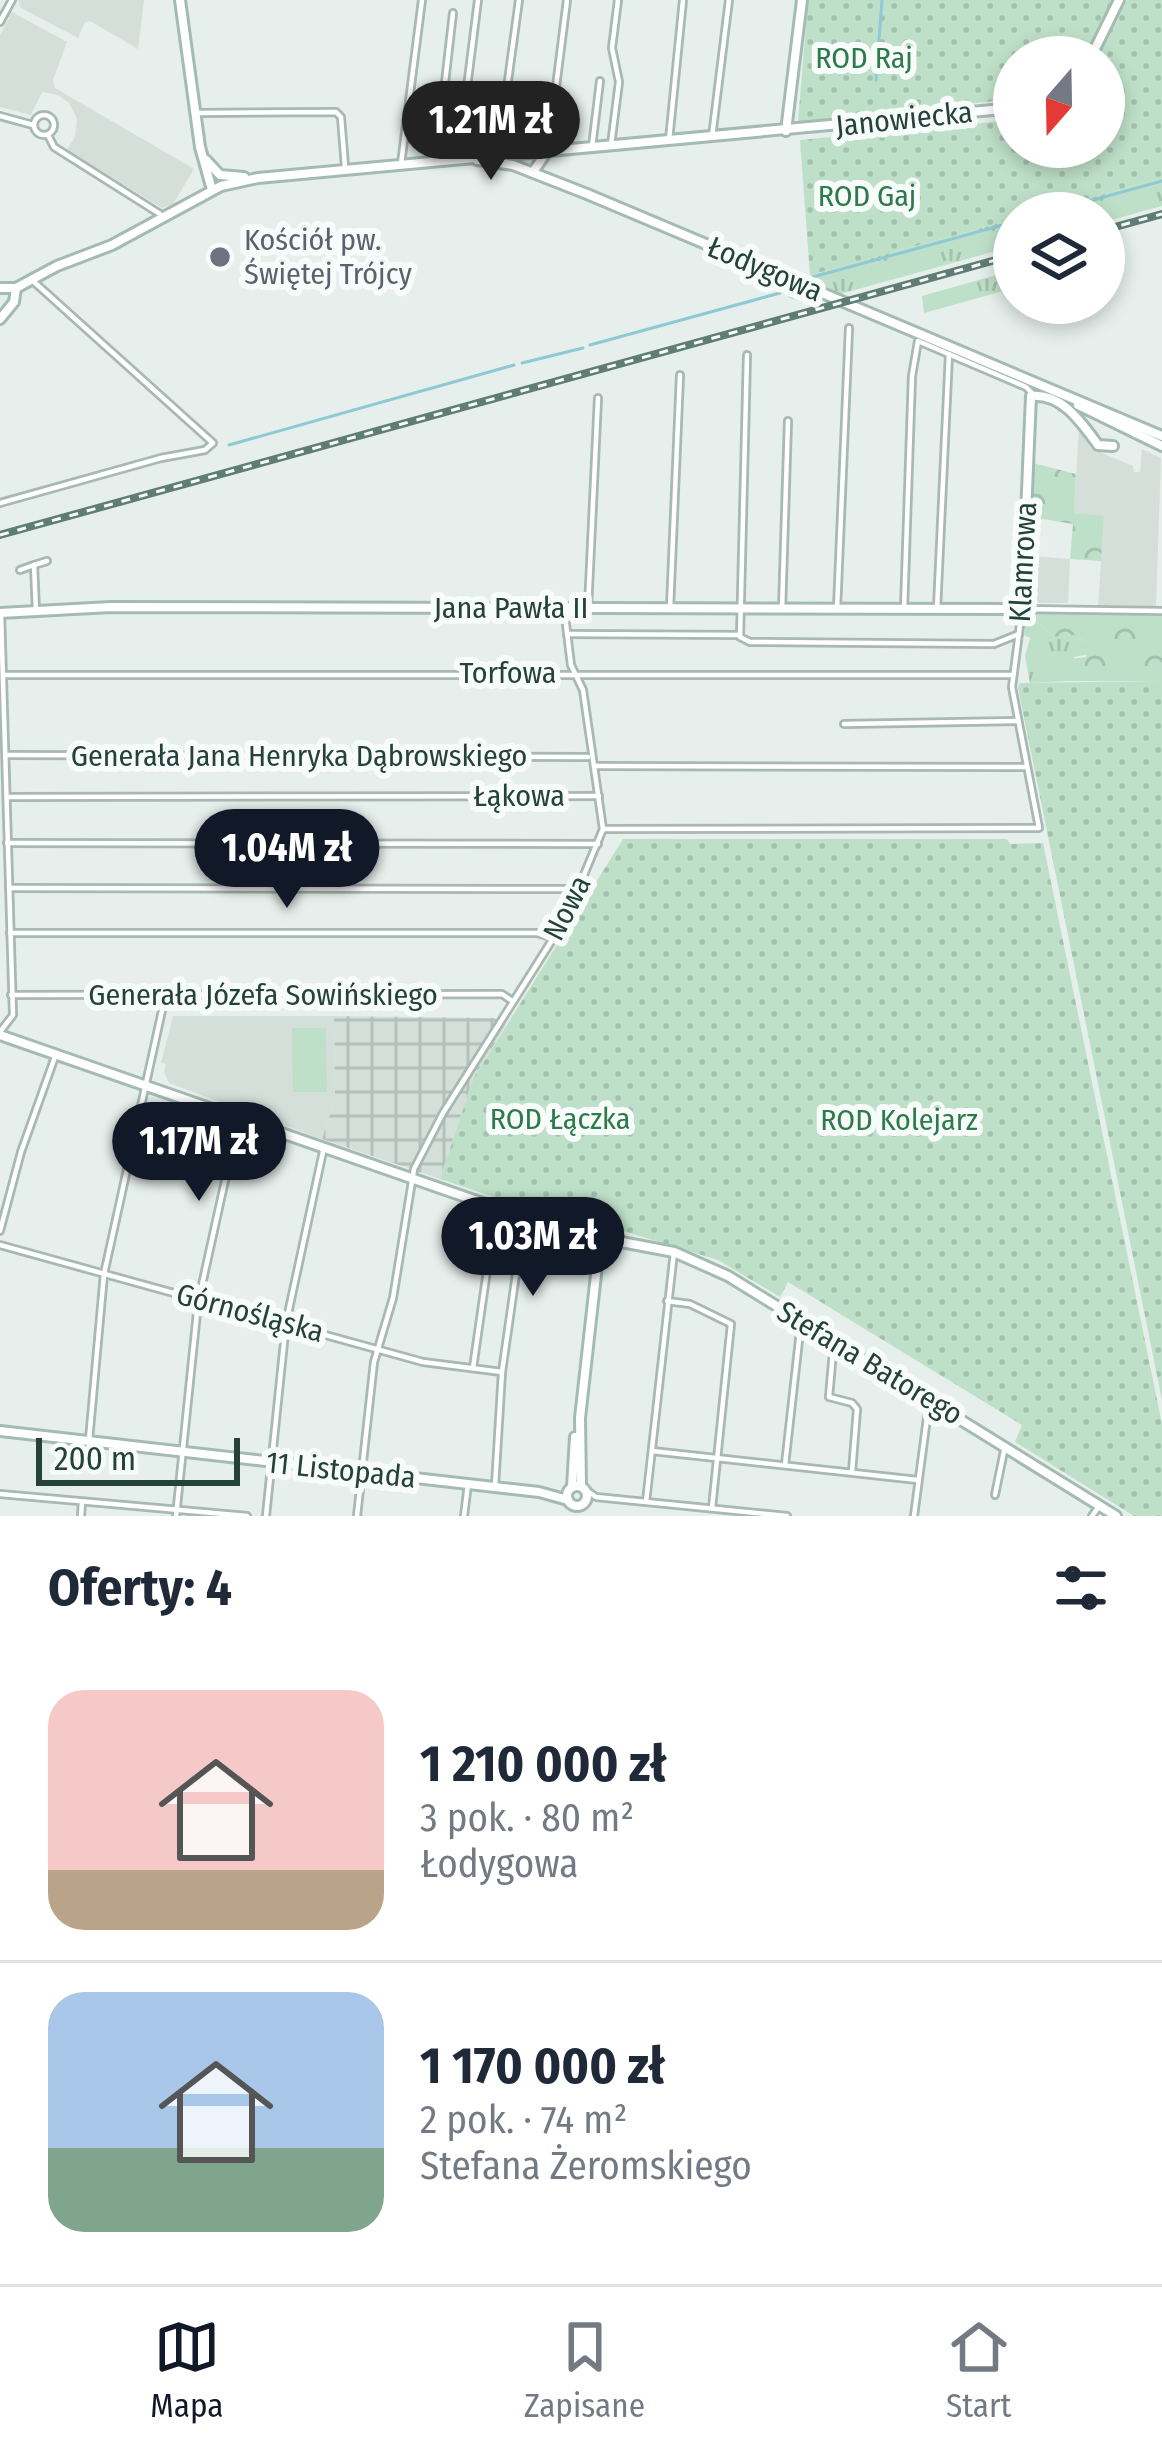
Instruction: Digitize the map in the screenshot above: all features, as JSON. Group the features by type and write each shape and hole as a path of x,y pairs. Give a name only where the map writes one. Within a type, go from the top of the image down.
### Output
{"street":[{"path":"0,22 12,0"},
{"path":"180,0 200,146 212,190"},
{"path":"400,164 422,0"},
{"path":"0,288 16,288 164,220 212,190 258,178 458,159 478,0"},
{"path":"498,154 519,0"},
{"path":"532,172 548,150 567,0"},
{"path":"611,146 619,82 612,48 618,0"},
{"path":"669,140 683,0"},
{"path":"712,137 729,0"},
{"path":"790,130 802,0"},
{"path":"1101,36 1119,0"},
{"path":"436,161 453,14"},
{"path":"592,147 600,81"},
{"name":"Janowiecka","path":"458,159 993,110"},
{"path":"196,113 336,112 345,169"},
{"path":"0,116 33,125 40,135 48,135"},
{"path":"33,125 40,116 48,116 54,127 48,135"},
{"path":"48,135 54,147 160,214"},
{"path":"200,146 218,173 258,178"},
{"name":"Łodygowa","path":"458,159 494,161 532,172 1067,397 1162,446"},
{"path":"0,503 213,445 213,439 33,280"},
{"path":"0,319 14,302 16,288"},
{"path":"837,609 849,328"},
{"path":"904,609 912,376 918,341 1067,407 1098,445 1121,441 1127,426"},
{"path":"937,609 950,354"},
{"path":"740,634 747,355"},
{"path":"670,608 680,375"},
{"name":"Klamrowa","path":"603,829 1039,828 1012,675 1022,609 1033,395"},
{"path":"588,608 598,398"},
{"path":"782,610 788,421"},
{"name":"Łodygowa","path":"1127,426 1162,436"},
{"path":"20,570 47,561"},
{"path":"34,565 36,611"},
{"name":"Jana Pawła II","path":"0,613 111,608 1022,609"},
{"name":"Nowa","path":"357,1516 378,1349 393,1298 412,1179 428,1137 554,938 603,829 583,690 575,673 565,608"},
{"path":"1022,609 1162,611"},
{"path":"0,613 11,995 11,1020 0,1034 524,1218 591,1236 599,1247 573,1454 575,1500 596,1497 787,1516"},
{"path":"567,634 740,634 750,642 994,644 1020,634"},
{"name":"Torfowa","path":"3,675 1012,675"},
{"path":"844,724 1018,721"},
{"name":"Generała Jana Henryka Dąbrowskiego","path":"6,754 591,757"},
{"name":"Łąkowa","path":"594,766 1027,767"},
{"name":"Łąkowa","path":"7,797 599,796"},
{"path":"5,847 598,844"},
{"path":"9,888 579,889"},
{"path":"10,933 537,933 554,938"},
{"name":"Generała Józefa Sowińskiego","path":"11,995 502,994 512,1001"},
{"path":"88,1442 104,1274 165,997"},
{"path":"0,1231 21,1152 56,1054"},
{"path":"177,1513 199,1300 239,1117"},
{"path":"266,1516 286,1323 324,1148"},
{"path":"473,1368 496,1208"},
{"path":"495,1487 502,1372 524,1218"},
{"name":"Stefana Batorego","path":"591,1236 597,1228 605,1228 611,1240 674,1252 728,1276 1116,1516"},
{"path":"599,1247 611,1240"},
{"name":"Górnośląska","path":"0,1246 423,1362 502,1372"},
{"path":"646,1502 674,1252"},
{"path":"667,1301 690,1304 730,1324 712,1508"},
{"path":"784,1465 801,1322"},
{"path":"833,1352 829,1397 852,1403 858,1412 852,1472"},
{"path":"914,1516 930,1400"},
{"name":"11 Listopada","path":"0,1431 539,1492 575,1500"},
{"path":"994,1495 1005,1446"},
{"path":"652,1451 918,1480"},
{"path":"464,1516 467,1484"},
{"path":"0,1495 247,1516"},
{"path":"81,1516 82,1502"},
{"path":"1092,1516 1100,1505"}],"shaded area":[{"path":"18,0 144,0 138,49 90,21 78,38 21,8"},
{"path":"12,12 67,42 53,80 55,88 194,169 173,204 162,208 67,150 75,137 77,119 69,103 58,95 42,92 31,115 0,107 0,35"},
{"path":"1079,426 1090,448 1133,466 1134,472 1140,472 1142,449 1161,458 1156,606 1098,606 1104,517 1074,513"},
{"path":"1031,556 1070,559 1068,603 1036,603 1029,597"},
{"path":"173,1016 334,1016 335,1100 322,1139 253,1114 254,1108 247,1112 169,1083 166,1064 161,1063"},
{"path":"334,1016 494,1018 506,1025 473,1079 440,1179 322,1139 335,1100"}],"green space":[{"name":"ROD Raj","path":"808,0 1113,0 1096,36 993,36 993,101 798,122"},
{"name":"ROD Gaj","path":"1127,0 1162,0 1162,178 1112,192 993,192 993,225 810,275 800,140 993,122 993,168 1125,168 1125,36 1109,36"},
{"path":"1162,178 1162,206 1125,216 1125,192 1112,192"},
{"path":"993,225 993,252 840,294 806,276"},
{"path":"993,276 993,294 924,313 922,296"},
{"path":"1033,463 1076,474 1074,513 1104,516 1101,561 1070,559 1073,524 1031,517"},
{"path":"1032,611 1162,616 1162,681 1069,681 1069,659 1086,657 1087,642 1073,635 1054,637 1025,619"},
{"path":"1025,619 1054,637 1073,635 1087,642 1089,654 1074,657 1069,681 1030,683"},
{"path":"1162,681 1162,1400 1018,688 1020,683"},
{"name":"ROD Kolejarz","path":"623,839 1007,839 1010,844 1043,843 1162,1424 1162,1516 1134,1516 1015,1442 1022,1425 788,1282 780,1297 718,1260 623,1231 602,1209 584,1223 563,1220 440,1179 473,1079"},
{"path":"292,1028 326,1028 327,1092 293,1092"}],"waterway":[{"path":"876,80 882,0"},
{"path":"1122,192 1162,181"},
{"path":"809,278 993,228"},
{"path":"790,296 798,299 799,291"},
{"path":"590,345 780,293"},
{"path":"522,363 583,348"},
{"path":"229,445 514,365"}],"railway":[{"path":"1125,224 1162,214"},
{"path":"0,535 993,261"}],"place":[{"name":"Kościół pw. Świętej Trójcy","path":"220,257"}],"park label":[{"name":"ROD Łączka","path":"560,1119"}]}
